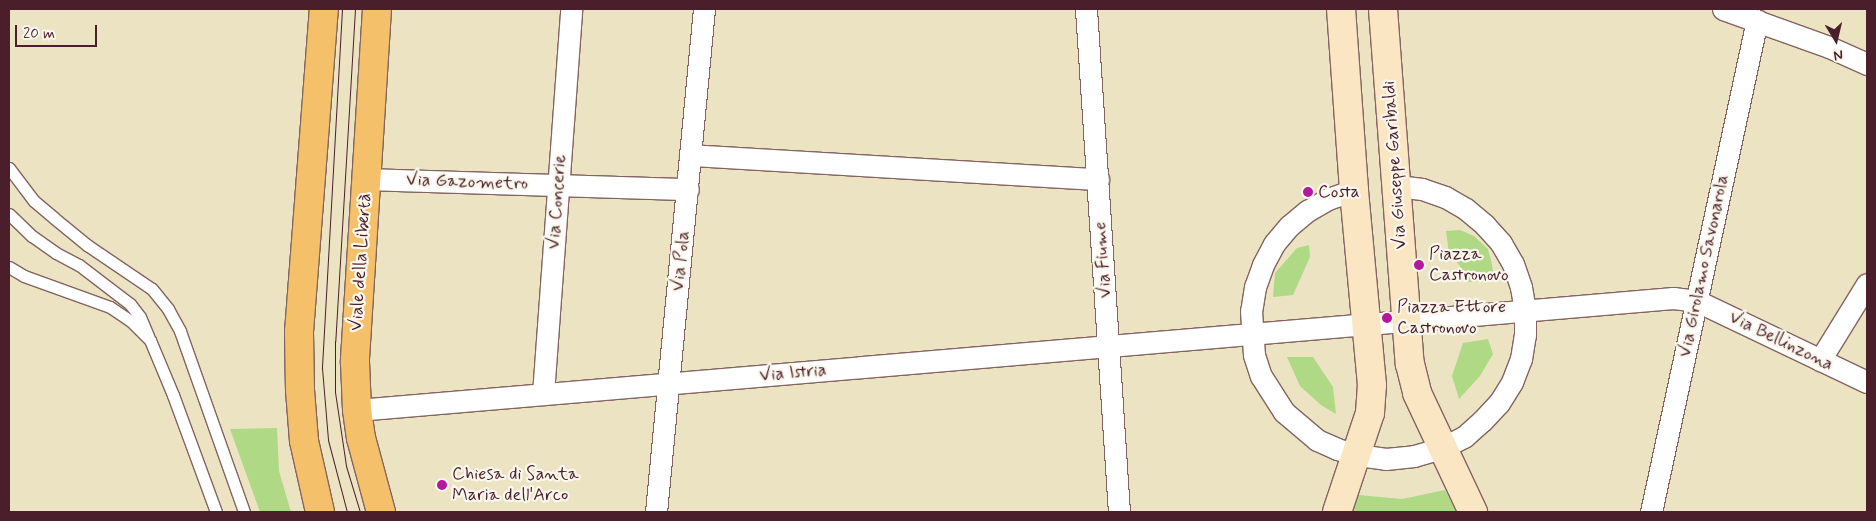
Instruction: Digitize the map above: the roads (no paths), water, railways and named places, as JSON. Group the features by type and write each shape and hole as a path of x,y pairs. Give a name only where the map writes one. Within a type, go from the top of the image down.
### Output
{"main road":[{"path":"320,512 304,440 300,390 299,332 324,9"},
{"name":"Viale della Libertà","path":"377,9 356,340 357,410 366,464 381,512"}],"street":[{"name":"Via Concerie","path":"543,394 571,9"},
{"name":"Via Pola","path":"656,512 704,9"},
{"name":"Via Fiume","path":"1086,9 1119,512"},
{"path":"1338,512 1370,413 1372,385 1354,190 1341,9"},
{"name":"Via Giuseppe Garibaldi","path":"1383,9 1410,364 1417,393 1473,512"},
{"path":"1723,9 1867,64"},
{"name":"Via Girolamo Savonarola","path":"1651,512 1756,20"},
{"path":"690,155 1098,179"},
{"name":"Via Gazometro","path":"367,179 688,189"},
{"path":"1354,466 1386,459 1414,456 1447,459 1470,432 1499,403 1512,382 1520,359 1525,335 1536,309 1521,287 1513,264 1501,243 1485,224 1466,209 1445,197 1422,189 1397,186"},
{"path":"1354,190 1328,199 1307,211 1289,226 1274,244 1263,265 1255,287 1251,311 1251,334 1254,355 1261,376 1284,412 1318,440 1337,449 1354,466"},
{"path":"1820,360 1867,284"},
{"name":"Via Bellinzona","path":"1367,324 1672,298 1697,301 1867,382"},
{"name":"Via Istria","path":"357,410 1367,324"}],"lane":[{"path":"9,168 34,201 47,213 86,245 152,289 168,308 180,331 244,512"},
{"path":"9,214 32,236 56,253 78,265 130,304 140,317 173,395 216,512"},
{"path":"9,266 24,276 110,307 130,321 150,340"}],"tram line":[{"path":"342,9 322,368 328,440 347,512"},
{"path":"355,9 335,341 335,392 346,466 360,512"}],"place":[{"name":"Costa","path":"1308,192"},
{"name":"Piazza Castronovo","path":"1419,265"},
{"name":"Piazza Ettore Castronovo","path":"1387,318"},
{"name":"Chiesa di Santa Maria dell'Arco","path":"442,485"}]}
